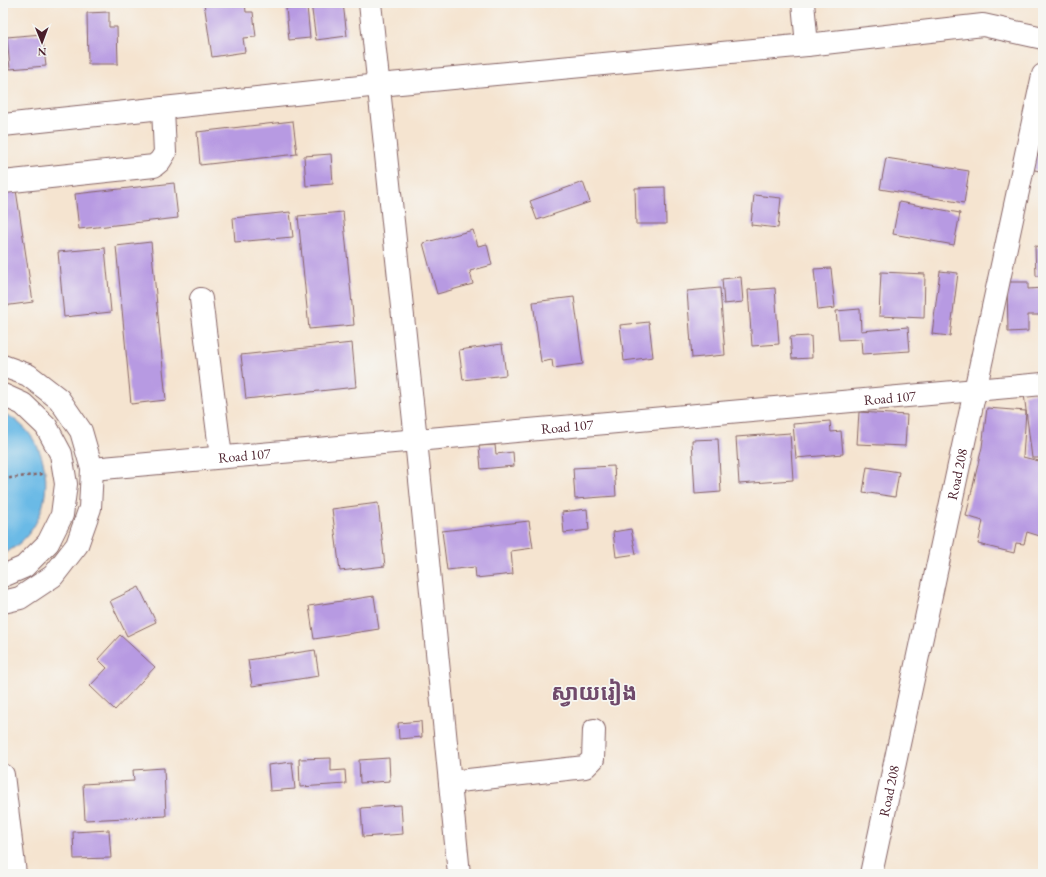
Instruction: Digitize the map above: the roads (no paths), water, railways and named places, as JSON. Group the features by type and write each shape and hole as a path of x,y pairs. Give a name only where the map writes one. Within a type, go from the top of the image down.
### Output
{"street":[{"path":"370,3 416,440 459,874"},
{"path":"803,3 807,45"},
{"path":"3,125 379,85 807,45 983,25 1043,38"},
{"name":"Road 208","path":"871,874 1043,75"},
{"path":"3,182 154,166 160,161 165,153 162,108"},
{"path":"201,299 221,457"},
{"path":"3,366 28,375 59,399 81,432 92,469 90,508 77,545 53,576 20,598 3,602"},
{"name":"Road 107","path":"92,469 1043,384"},
{"path":"3,395 23,404 46,426 61,454 66,484 62,515 48,543 24,567 3,576"},
{"path":"450,782 585,767 593,759 594,730"},
{"path":"3,775 15,874"}],"water":[{"path":"3,413 22,425 35,442 43,462 46,483 43,504 35,524 22,541 3,554"}],"district":[{"name":"ស្វាយរៀង","path":"594,692"}]}
